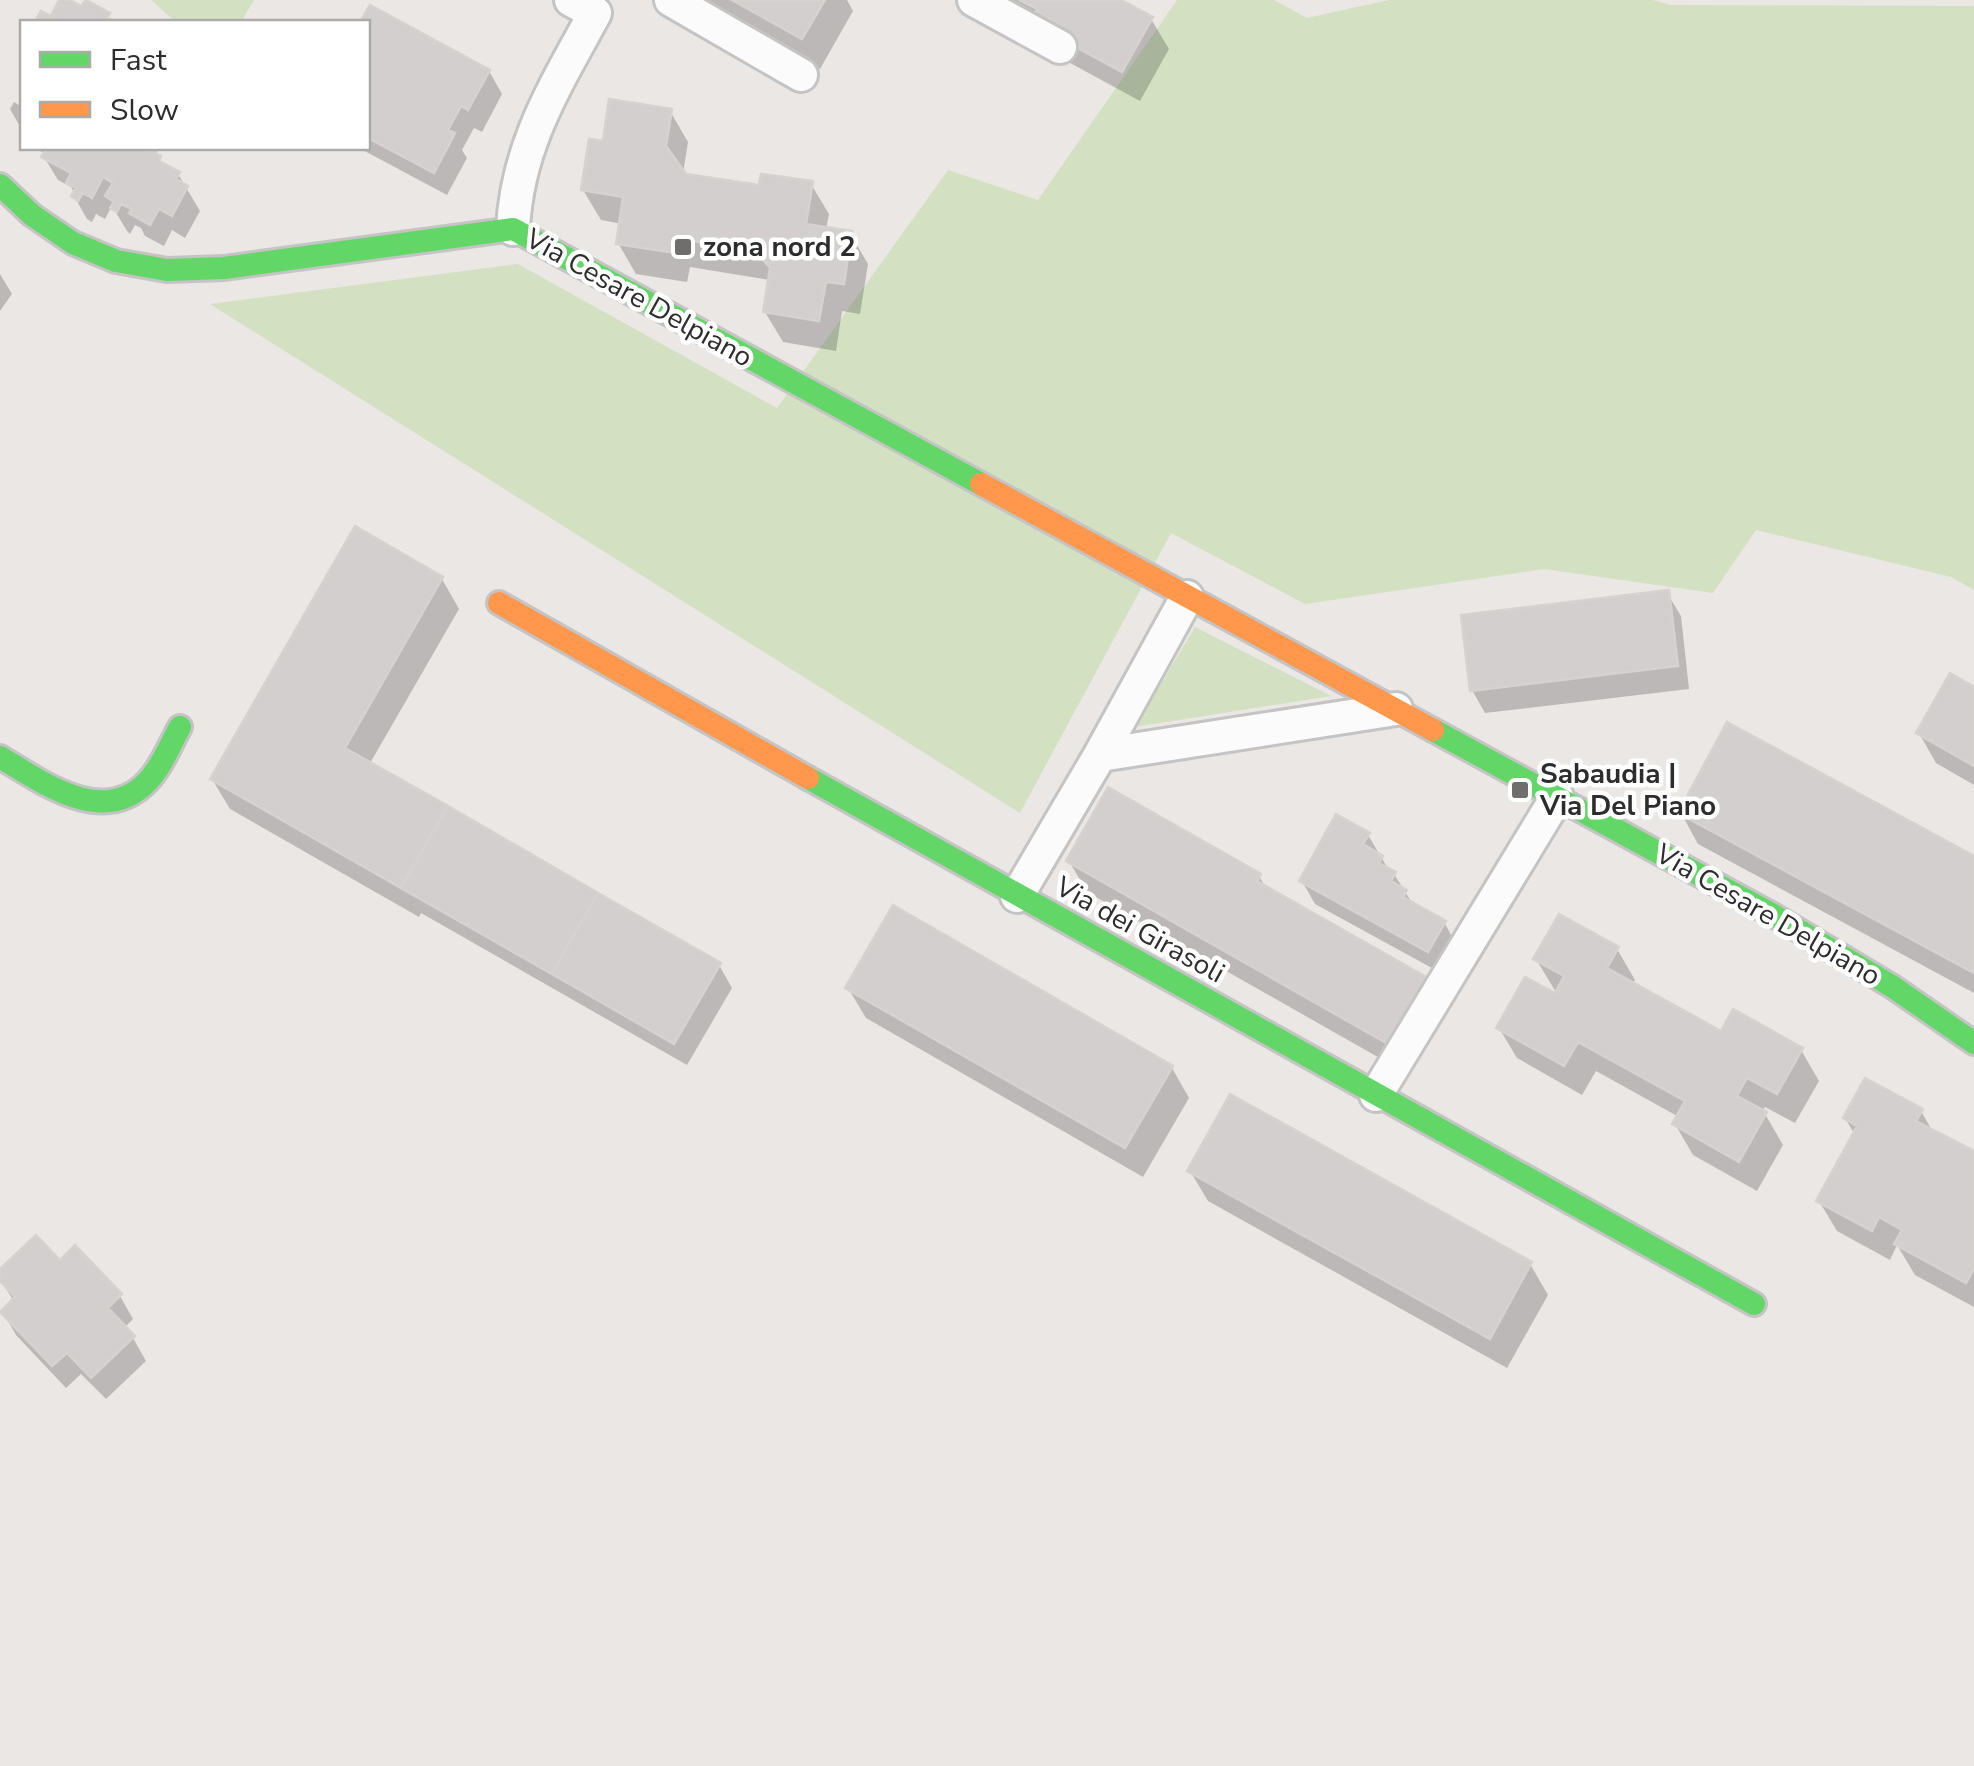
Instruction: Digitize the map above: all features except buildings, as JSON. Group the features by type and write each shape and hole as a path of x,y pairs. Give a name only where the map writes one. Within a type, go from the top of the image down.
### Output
{"street":[{"path":"670,0 801,74"},
{"path":"974,0 1060,47"},
{"path":"512,230 515,196 528,143 591,4"},
{"name":"Via Cesare Delpiano","path":"0,186 32,215 73,243 116,261 167,270 224,268 512,230 1814,938 1974,1043"},
{"path":"1018,896 1187,597"},
{"name":"Via dei Girasoli","path":"499,604 1754,1304"},
{"path":"1100,755 1396,709"},
{"path":"0,757 62,793 79,800 108,802 143,786 180,727"},
{"path":"1376,1095 1557,796"}],"green space":[{"path":"151,0 254,0 242,20 174,20"},
{"path":"1177,0 1274,0 1307,18 1389,0 1974,6 1974,590 1951,577 1756,530 1713,593 1544,569 1305,604 1171,533 1020,813 210,304 518,264 777,408 948,170 1038,200"},
{"path":"1195,627 1331,696 1135,727"}],"traffic: fast":[{"path":"0,185 32,215 73,243 116,261 167,270 224,268 513,229 981,484"},
{"path":"0,757 74,796 112,801 131,795 148,781 180,727"},
{"path":"1433,730 1773,915 1893,987 1974,1043"},
{"path":"808,778 1754,1304"}],"traffic: slow":[{"path":"981,484 1433,730"},
{"path":"499,603 808,778"}],"place":[{"name":"zona nord 2","path":"683,247"},
{"name":"Sabaudia | Via Del Piano","path":"1520,790"}]}
